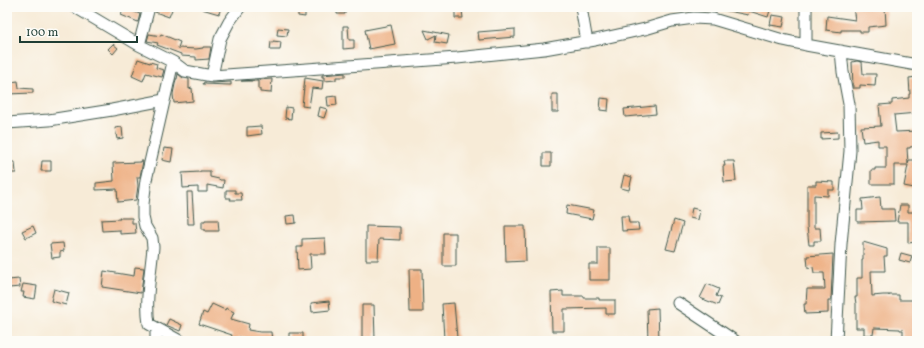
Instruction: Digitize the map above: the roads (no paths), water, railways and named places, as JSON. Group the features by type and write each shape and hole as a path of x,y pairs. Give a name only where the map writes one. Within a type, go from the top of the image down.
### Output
{"street":[{"path":"75,7 139,45 173,62 185,71 212,76 457,58 544,49 587,42 645,29 672,21 694,18 714,19 806,45 917,65"},
{"path":"139,45 149,7"},
{"path":"212,76 220,39 229,22 240,7"},
{"path":"581,7 587,42"},
{"path":"806,7 806,45"},
{"path":"836,341 841,244 850,151 849,104 841,51"},
{"path":"173,62 146,180 142,216 145,226 152,238 153,247 148,314 150,324 180,341"},
{"path":"7,122 49,120 164,100"},
{"path":"678,303 734,341"},
{"path":"156,328 156,341"}]}
